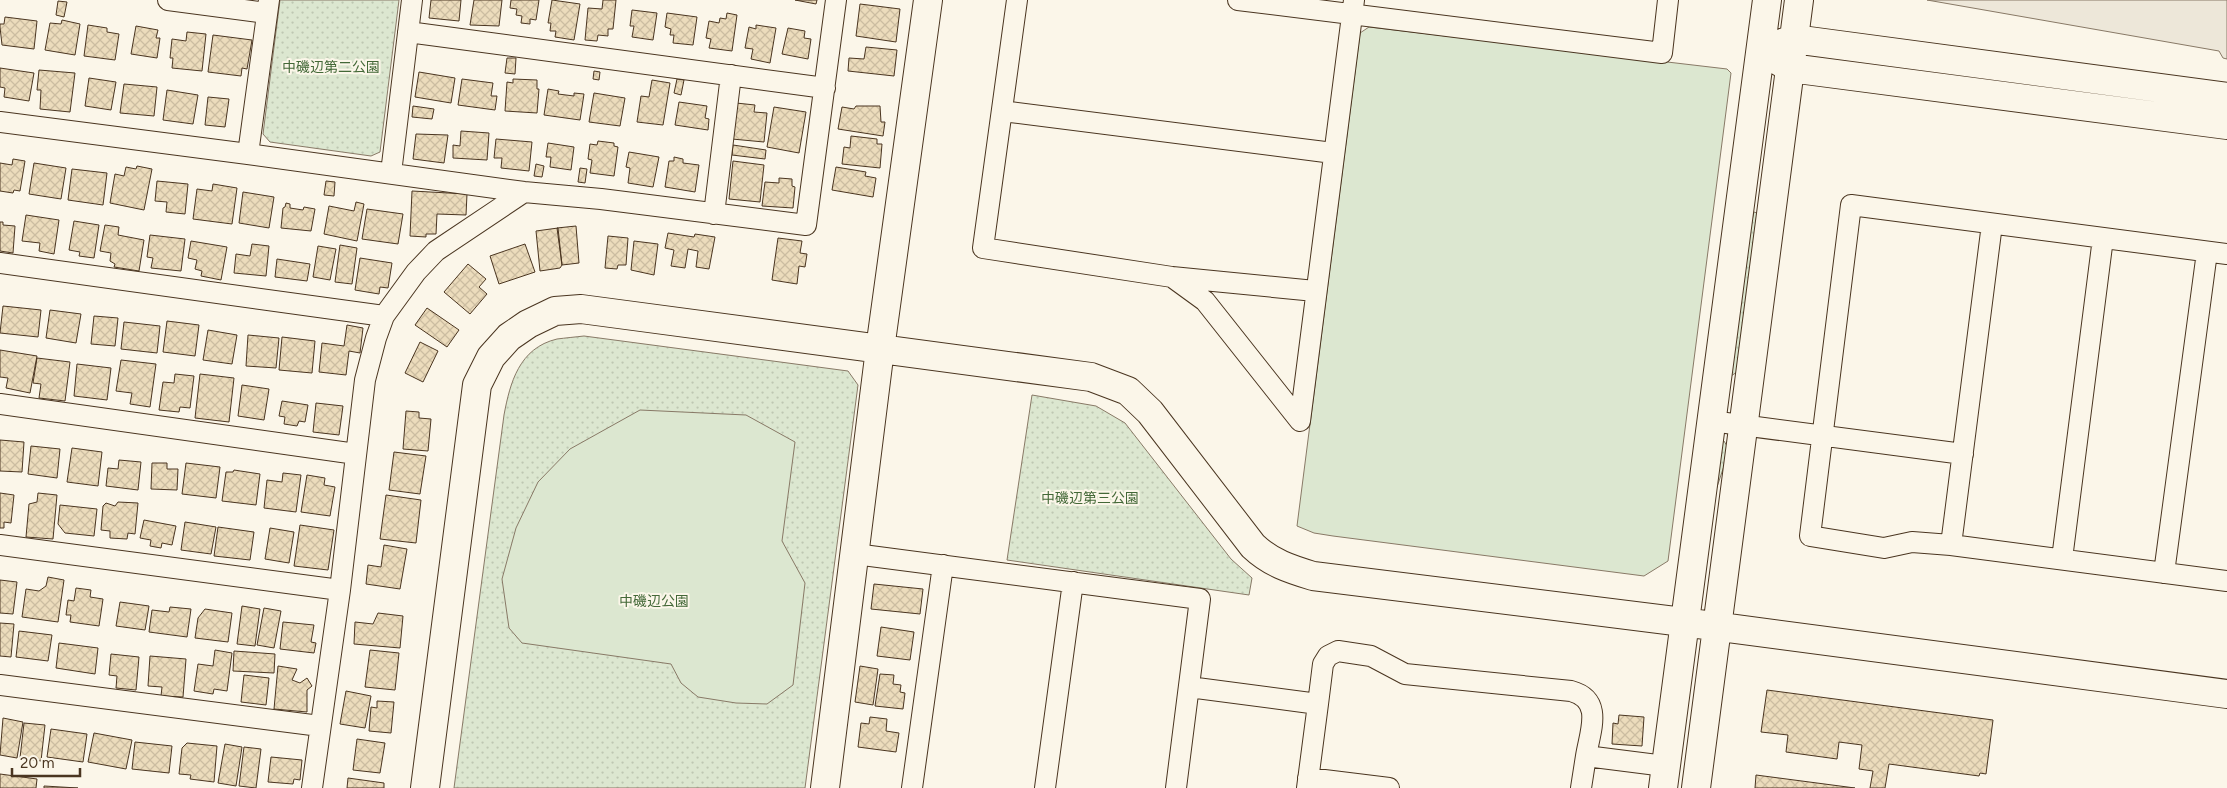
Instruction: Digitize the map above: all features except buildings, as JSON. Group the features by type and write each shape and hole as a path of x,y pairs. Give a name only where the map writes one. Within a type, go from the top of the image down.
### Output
{"street":[{"path":"168,0 268,6 248,154"},
{"path":"391,173 412,0"},
{"path":"0,122 524,192 601,199 806,226 836,0"},
{"path":"825,788 880,349 928,0"},
{"path":"1017,0 983,248 1172,277 1315,291"},
{"path":"1238,0 1353,7 1662,53 1668,0"},
{"path":"1586,756 1664,777 1683,622 1767,0"},
{"path":"1696,788 1799,0"},
{"path":"1172,277 1205,301 1300,421 1315,291 1353,7"},
{"path":"408,32 825,88"},
{"path":"1760,50 1794,39 2227,97"},
{"path":"1760,50 1790,68 2227,125"},
{"path":"714,214 731,76"},
{"path":"1002,111 1333,154"},
{"path":"312,788 340,590 364,380 384,316 416,272 436,251 524,192"},
{"path":"2227,254 1851,205 1810,536 1884,548 1912,542 1951,545 2227,580"},
{"path":"1951,545 1992,224"},
{"path":"2062,559 2103,238"},
{"path":"2164,573 2207,252"},
{"path":"0,263 384,316"},
{"path":"425,788 477,386 491,357 509,338 528,324 554,311 581,309 1091,377 1128,391 1150,412 1253,546 1266,558 1284,568 1313,576 1716,626 2227,694"},
{"path":"0,404 356,454"},
{"path":"1711,421 1963,454"},
{"path":"0,545 340,590"},
{"path":"855,554 1200,599 1176,788"},
{"path":"912,788 943,564"},
{"path":"1045,788 1073,582"},
{"path":"1389,788 1307,783 1323,664 1328,656 1338,651 1371,656 1405,674 1571,691 1581,694 1591,703 1593,714 1581,788"},
{"path":"0,685 320,726"},
{"path":"1189,688 1318,704"}],"green space":[{"name":"中磯辺第二公園","path":"280,0 399,0 380,152 371,156 270,142 263,134"},
{"path":"1369,27 1727,69 1731,73 1668,561 1644,576 1333,536 1314,533 1297,526 1360,33"},
{"path":"1754,212 1757,213 1737,372 1731,376 1750,228"},
{"name":"中磯辺公園","path":"584,336 848,371 858,385 805,788 454,788 504,415 509,391 518,368 534,350 557,339"},
{"name":"中磯辺第三公園","path":"1032,395 1096,406 1125,423 1231,559 1252,578 1249,595 1007,560"},
{"path":"640,410 746,415 795,442 782,541 805,583 793,685 767,704 736,703 698,697 681,683 671,664 522,643 509,628 502,579 516,528 538,482 570,449"},
{"path":"1724,441 1727,446 1724,466 1716,490 1721,442"}],"shaded area":[{"path":"1927,0 2227,0 2227,59 2223,58 2219,51"}]}
